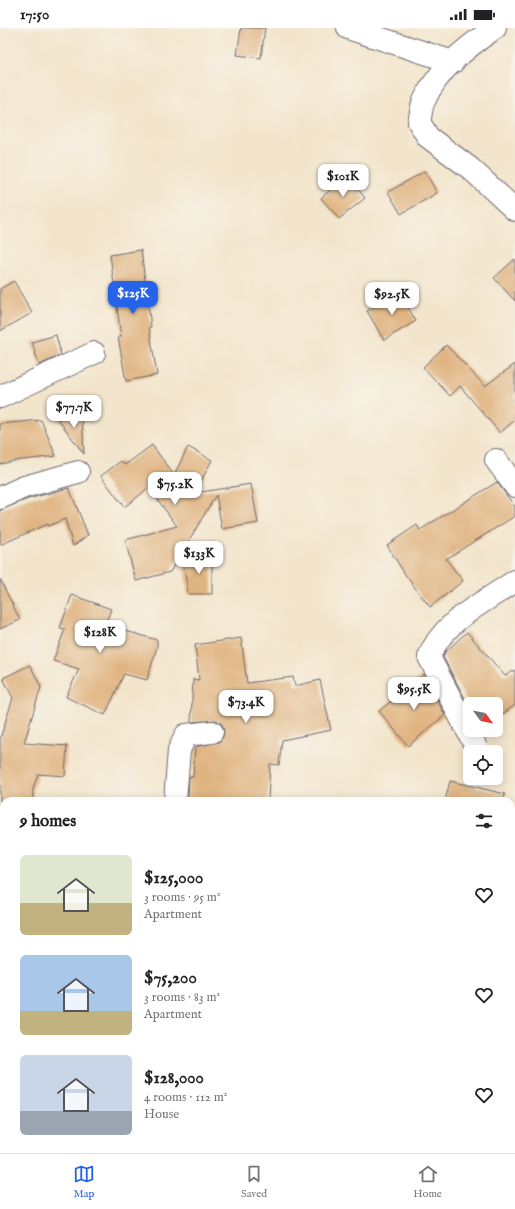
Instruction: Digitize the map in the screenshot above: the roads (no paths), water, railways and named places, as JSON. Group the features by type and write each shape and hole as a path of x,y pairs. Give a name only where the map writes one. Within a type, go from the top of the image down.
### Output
{"street":[{"path":"348,28 452,62"},
{"path":"495,28 471,44 436,78 423,102 419,122 428,137 471,169 515,210"},
{"path":"0,397 94,353"},
{"path":"496,460 515,486"},
{"path":"0,498 24,487 78,472"},
{"path":"475,745 429,657 434,645 448,628 515,582"},
{"path":"175,797 179,750 186,735 212,732"}]}
